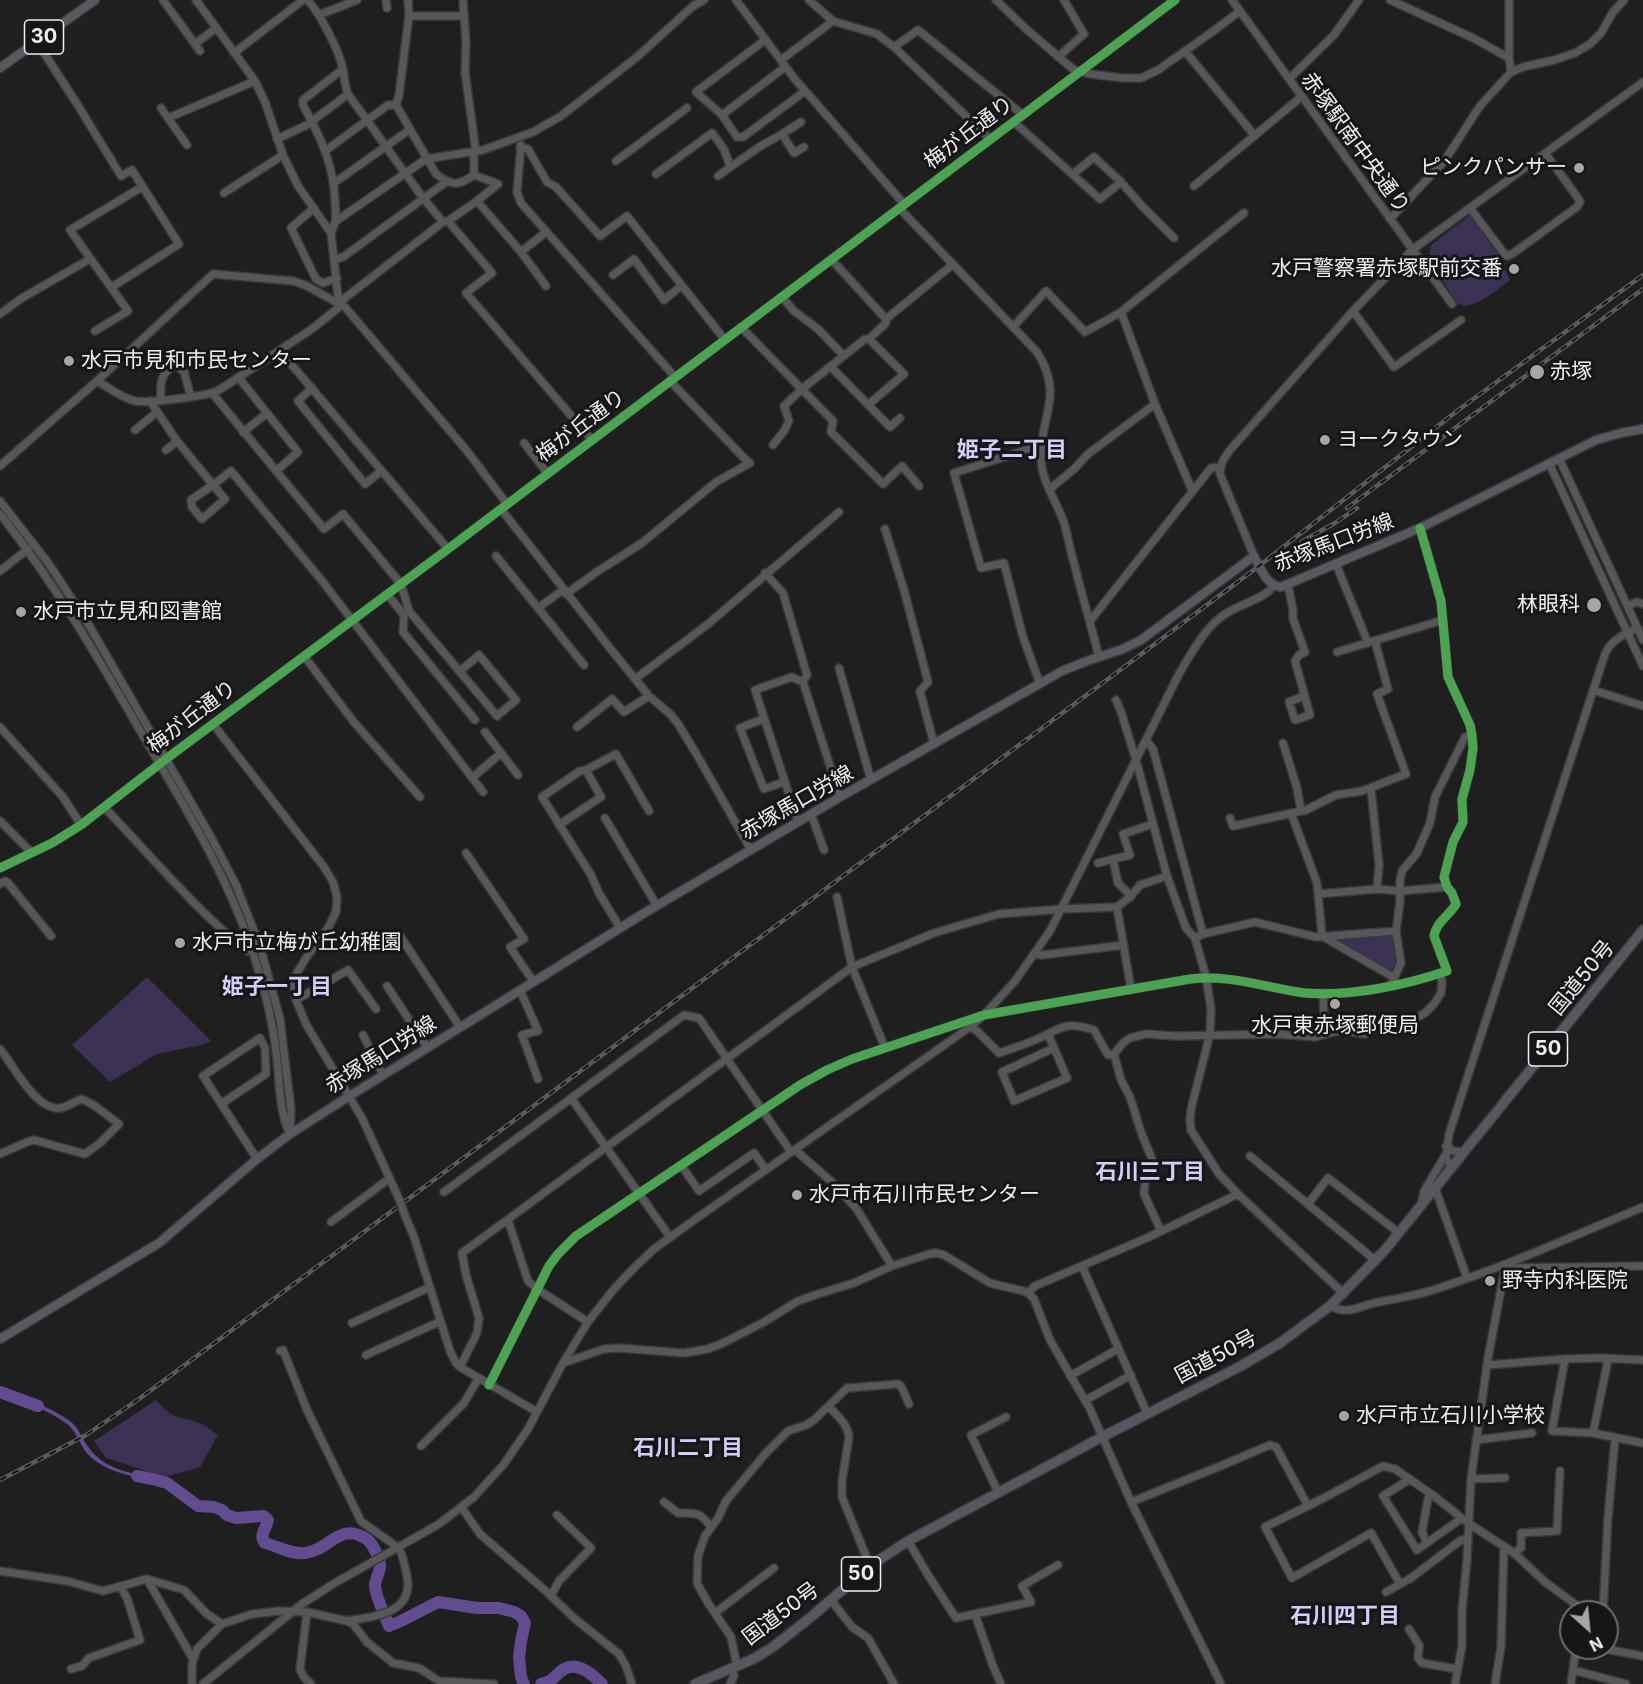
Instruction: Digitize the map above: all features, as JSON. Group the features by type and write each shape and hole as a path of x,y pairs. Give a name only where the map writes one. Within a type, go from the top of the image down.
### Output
{"highway":[{"name":"国道50号","path":"695,1684 734,1667 781,1642 870,1566 908,1541 1147,1413 1263,1354 1330,1306 1376,1261 1400,1233 1643,930"}],"main road":[{"name":"30","path":"0,69 89,2"},
{"name":"赤塚馬口労線","path":"0,1338 159,1243 256,1159 348,1096 620,928 840,797 1072,666 1123,649 1142,640 1254,556 1273,586 1288,585 1420,528 1602,438 1643,429"}],"street":[{"path":"163,0 197,47 216,28"},
{"path":"196,0 255,81 265,102 283,155 298,186 331,233 338,296 342,304 467,451 564,592 635,679 679,725 751,850"},
{"path":"234,53 305,0 311,4 319,15 340,59 348,94 423,198 492,273 466,293 592,440"},
{"path":"319,15 357,0"},
{"path":"408,0 409,16 396,105 436,174 446,182 455,184 462,183 474,175"},
{"path":"463,0 465,72 474,152 474,175"},
{"path":"336,221 426,159 474,152 521,137 566,113 637,57 692,3 704,0"},
{"path":"736,0 783,64 901,206 952,265 1037,352 1050,378 1050,400 1041,453 1044,476 1063,520 1099,657"},
{"path":"809,0 833,21 878,34 990,140"},
{"path":"996,0 1074,70 1123,78 1141,78 1158,70 1240,11"},
{"path":"1058,57 1084,34 1064,0"},
{"name":"梅が丘通り","path":"0,868 81,825 1175,0"},
{"name":"赤塚駅南中央通り","path":"1232,0 1452,304"},
{"path":"1289,79 1334,35 1359,0"},
{"path":"1390,0 1473,38 1509,58"},
{"path":"1509,0 1511,72"},
{"path":"1390,219 1445,160 1480,106 1511,72 1575,53 1590,44 1601,33 1613,12 1624,0"},
{"path":"409,16 464,16"},
{"path":"722,115 833,21"},
{"path":"894,47 918,30 1023,115"},
{"path":"765,40 696,92 722,115 737,137 743,138 805,91"},
{"path":"37,42 121,176 132,170 179,244 112,287"},
{"path":"1185,51 1254,136"},
{"path":"331,233 336,221 334,183 326,151 303,105 303,100 343,69"},
{"path":"168,118 255,81"},
{"path":"1254,556 1222,481 1220,467 1236,443 1353,311 1412,250 1643,82"},
{"path":"277,139 307,125 348,94"},
{"path":"1194,186 1302,97"},
{"path":"326,151 388,105 396,105"},
{"path":"161,108 186,145"},
{"path":"616,161 687,108"},
{"path":"718,176 730,166 801,122"},
{"path":"1014,122 1100,199 1122,182"},
{"path":"334,183 410,130"},
{"path":"656,174 712,133 724,149 730,166"},
{"path":"782,134 794,153 804,147"},
{"path":"521,137 517,188 521,203 673,379 695,408 750,463 716,483 642,543 538,608"},
{"path":"520,147 528,149 547,182 556,187 600,236 627,216 725,340"},
{"path":"1470,208 1507,256 1577,207 1580,202 1578,198 1545,153"},
{"path":"224,193 283,155"},
{"path":"1073,174 1094,157 1122,182 1174,238"},
{"path":"97,381 135,401 191,397 212,393 239,378 312,329 338,308 345,298 498,184 474,175"},
{"path":"334,260 343,257 446,182"},
{"path":"95,330 128,311 70,230 142,187"},
{"path":"477,201 521,252 546,286"},
{"path":"314,208 291,228 316,279 323,284 337,278"},
{"path":"1013,327 1046,291 1085,332 1121,312 1244,213"},
{"path":"521,252 546,232"},
{"path":"0,314 22,298 90,259"},
{"path":"613,275 634,259 664,300 681,286"},
{"path":"831,259 886,319"},
{"path":"773,445 789,421 784,406 802,388 865,339 869,339 886,323 886,319 952,265"},
{"path":"0,466 97,381 213,274 293,281 342,304"},
{"path":"782,297 794,311 818,329 844,356"},
{"path":"1353,311 1394,367 1461,320"},
{"path":"1121,312 1155,404 1192,490"},
{"path":"741,327 833,421 831,432 883,484 902,466 919,486"},
{"path":"868,405 904,374 869,339"},
{"path":"280,351 448,549"},
{"path":"161,400 162,376 168,368 176,365 184,372 191,397"},
{"path":"831,367 890,427 900,418"},
{"path":"239,378 298,452 276,471"},
{"path":"312,388 297,401 364,484 381,471"},
{"path":"212,393 324,529 343,514 401,584 409,611 497,716 516,700 479,655 460,671"},
{"path":"150,401 177,441 213,485 225,499 202,519 192,507 191,500 213,485 231,471 352,620 483,792"},
{"path":"1050,489 1088,454 1155,404"},
{"path":"135,430 157,412"},
{"path":"243,432 266,414"},
{"path":"166,450 177,441"},
{"path":"524,443 548,474"},
{"path":"1032,448 954,473 981,568 1004,563 1023,636 1040,684"},
{"path":"1559,458 1643,640"},
{"path":"1549,463 1643,666"},
{"path":"1090,621 1192,490 1211,468 1220,467"},
{"path":"0,501 49,564 84,617 225,863 249,916 276,1000 291,1109 290,1134"},
{"path":"635,679 708,624 839,512"},
{"path":"0,514 28,549 82,631 204,839 229,888 252,950 272,1020 284,1122 290,1134"},
{"path":"489,1385 549,1266 576,1236 800,1085 852,1059 984,1015 1206,977 1307,993 1323,993 1368,991 1392,982 1447,971 1434,936 1438,924 1456,904 1444,877 1453,842 1463,822 1462,799 1473,748 1470,725 1448,677 1442,601 1420,528"},
{"path":"885,529 904,590 927,682 920,691 934,744"},
{"path":"0,571 28,549"},
{"path":"496,556 584,665"},
{"path":"1230,818 1233,826 1306,810 1336,795 1371,789 1406,774 1377,694 1388,689 1372,642 1336,564"},
{"path":"765,573 783,593 807,675 803,682 840,797"},
{"path":"1288,585 1293,620 1305,652 1299,655 1295,662 1304,696"},
{"path":"203,1684 312,1598 439,1524 462,1508 483,1488 501,1468 528,1430 563,1363 588,1322 634,1268 670,1237 984,1015 1016,981 1050,930 1179,674 1196,647 1226,613 1271,590 1273,586"},
{"path":"387,594 404,615 402,632 475,720"},
{"path":"1627,606 1637,602 1643,604"},
{"path":"1337,652 1443,620"},
{"path":"1452,1167 1447,1161 1446,1150 1449,1134 1593,690 1608,647 1616,639 1637,628"},
{"path":"304,656 353,721 420,797"},
{"path":"839,668 871,780"},
{"path":"798,822 755,690 792,677 803,682"},
{"path":"1593,690 1643,706"},
{"path":"577,727 612,699 624,712 650,696"},
{"path":"1116,700 1136,760 1167,876 1185,928 1195,938 1206,977 1211,1009 1210,1034 1191,1109 1191,1130 1219,1174 1344,1294"},
{"path":"763,719 740,728 764,789 784,782"},
{"path":"213,724 324,867 333,882 337,897 336,912 295,976 293,981 296,1000 306,1024 362,1118 390,1178 400,1201 453,1358 460,1367 478,1379 537,1412"},
{"path":"0,727 54,786 81,825"},
{"path":"485,732 518,775"},
{"path":"1392,982 1401,963 1396,931 1402,871 1417,853 1430,823 1435,797 1465,737 1472,735"},
{"path":"1146,740 1153,749 1203,934"},
{"path":"1283,743 1297,788 1301,811"},
{"path":"472,778 501,753"},
{"path":"620,928 591,875 543,797 580,771 616,754 649,811"},
{"path":"559,825 601,797 586,770"},
{"path":"1371,789 1379,865 1377,889"},
{"path":"104,807 236,942 247,951 260,946"},
{"path":"1291,813 1317,883 1322,936"},
{"path":"811,814 824,849"},
{"path":"605,818 657,906"},
{"path":"0,820 32,853"},
{"path":"1098,863 1130,855 1123,834 1153,824"},
{"path":"466,853 524,939 510,947 533,981"},
{"path":"1113,859 1118,883 1131,896"},
{"path":"460,1367 477,1333 479,1318 462,1253 852,967 934,933 999,914 1117,907 1140,885 1167,876"},
{"path":"0,884 5,881 8,883 51,936"},
{"path":"1318,894 1447,887"},
{"path":"837,897 852,967 885,1048"},
{"path":"1117,907 1131,989"},
{"path":"1195,938 1203,934 1255,922 1316,937 1396,931"},
{"path":"400,936 460,1027"},
{"path":"1322,936 1392,982"},
{"path":"1035,954 1124,945"},
{"path":"296,1000 348,970 376,1009"},
{"path":"970,1027 977,1030 999,1053 1048,1034 1056,1028 1077,1025 1094,1030 1108,1055 1114,1054 1130,1038 1146,1034 1176,1036 1278,1034 1315,1037 1341,1030 1365,1034 1378,1026 1402,1026 1425,1013 1441,993 1440,974"},
{"path":"387,986 427,1047"},
{"path":"520,990 538,1031 522,1035 537,1079"},
{"path":"1323,993 1325,1034"},
{"path":"444,1192 684,1015 699,1018 793,1151 831,1181 856,1208 892,1266"},
{"path":"1048,1034 1067,1078 1014,1101 1002,1072 1054,1048"},
{"path":"363,1035 383,1075"},
{"path":"221,1104 266,1074 265,1048 260,1038 203,1076 256,1159"},
{"path":"0,1049 29,1090 39,1100 53,1108 60,1108 82,1099 119,1124 85,1154 34,1140 0,1154"},
{"path":"1114,1054 1120,1080 1130,1097 1152,1159 1152,1170 1145,1182 1144,1194 1161,1231"},
{"path":"571,1098 670,1237"},
{"path":"1446,1150 1464,1152"},
{"path":"1421,1205 1424,1191 1446,1150"},
{"path":"681,1165 699,1191 754,1153 766,1170"},
{"path":"1250,1156 1376,1261"},
{"path":"331,1222 390,1178"},
{"path":"1308,1204 1328,1178 1400,1233"},
{"path":"1435,1188 1467,1278"},
{"path":"1028,1293 1035,1286 1161,1231 1238,1194"},
{"path":"1330,1306 1340,1311 1351,1310 1431,1291 1504,1266 1643,1207"},
{"path":"508,1220 525,1276 531,1285 588,1322"},
{"path":"563,1363 604,1349 684,1353 708,1349 764,1322 798,1301 936,1252 990,1283 1028,1293 1037,1305 1050,1340 1086,1400 1131,1502 1221,1684"},
{"path":"1082,1266 1147,1413"},
{"path":"1504,1266 1643,1266"},
{"path":"1455,1684 1462,1646 1462,1610 1471,1479 1504,1266"},
{"path":"352,1323 430,1287"},
{"path":"366,1354 441,1321"},
{"path":"1070,1376 1118,1349"},
{"path":"280,1351 283,1350 307,1410 362,1521 398,1548 407,1577 408,1588 403,1602 389,1612 347,1621"},
{"path":"1488,1365 1565,1359 1643,1360"},
{"path":"1565,1359 1552,1431 1593,1433 1643,1443"},
{"path":"1593,1433 1608,1360"},
{"path":"1086,1400 1131,1375"},
{"path":"421,1446 464,1403 478,1379"},
{"path":"730,1684 734,1676 731,1637 697,1583 700,1546 726,1501 746,1475 788,1431 814,1420 847,1388 898,1384 909,1404"},
{"path":"829,1407 848,1431 842,1497 870,1566"},
{"path":"999,1492 971,1435 1006,1417"},
{"path":"1476,1440 1532,1433"},
{"path":"1604,1600 1615,1438"},
{"path":"1131,1502 1270,1444 1276,1447 1308,1506"},
{"path":"1400,1584 1371,1533 1292,1578 1265,1527 1383,1466 1395,1469 1468,1523 1514,1553 1545,1582 1570,1600"},
{"path":"1514,1553 1521,1548 1521,1533 1557,1531 1560,1471"},
{"path":"1471,1479 1505,1478"},
{"path":"1410,1479 1383,1496 1417,1550 1462,1518"},
{"path":"1427,1543 1422,1532 1429,1493"},
{"path":"664,1502 678,1513 694,1512 702,1515 711,1527"},
{"path":"462,1508 480,1534 618,1654 626,1666 632,1684"},
{"path":"551,1596 559,1581 591,1548 556,1515"},
{"path":"1386,1592 1411,1578 1461,1540 1468,1540"},
{"path":"908,1541 957,1618 1031,1602 1022,1586 1058,1565"},
{"path":"1495,1684 1501,1647 1504,1546"},
{"path":"715,1613 774,1568"},
{"path":"0,1571 67,1581 103,1592 147,1579 184,1590 207,1614 222,1624"},
{"path":"147,1579 193,1659"},
{"path":"70,1669 82,1666 89,1658 140,1640 127,1598 120,1586"},
{"path":"831,1600 852,1627 868,1638 894,1684"},
{"path":"192,1684 193,1659 197,1649 222,1624 252,1614 294,1611 347,1621 353,1624 367,1642 393,1663 419,1668 439,1681 494,1684"},
{"path":"307,1612 300,1669 303,1677 311,1684"},
{"path":"975,1614 1001,1684"},
{"path":"1409,1629 1419,1645 1418,1658 1422,1663 1457,1669"},
{"path":"1619,1652 1643,1656"},
{"path":"1571,1684 1574,1660"},
{"path":"1573,1670 1626,1684"}],"shaded area":[{"path":"1470,215 1505,264 1503,266 1510,280 1485,299 1470,305 1463,305 1457,303 1429,259 1431,245"},
{"path":"1394,935 1397,962 1390,973 1337,943 1337,937"},
{"path":"147,977 211,1041 157,1054 110,1082 72,1045"},
{"path":"23,1397 70,1421 89,1448 102,1461 127,1472 153,1477 152,1480 125,1474 91,1458 67,1424 22,1401"},
{"path":"156,1400 173,1415 202,1424 218,1435 200,1467 165,1477 106,1458 94,1441"}],"waterway":[{"path":"0,1392 38,1406"},
{"path":"137,1476 167,1483 198,1506 214,1507 236,1518 264,1516 268,1520 262,1537 265,1543 290,1552 314,1551 335,1538 349,1533 368,1540 380,1564 375,1586 389,1626 438,1602 477,1608 499,1608 514,1612 521,1616 525,1623 519,1658 524,1684"},
{"path":"541,1684 569,1667 585,1670 602,1684"}],"railway":[{"path":"0,1480 86,1435 139,1399 1100,685 1259,566 1457,411 1643,275"},
{"path":"1347,508 1643,289"},
{"path":"1301,542 1357,508"}],"cycle path":[{"path":"0,868 52,843 81,825 1175,0"},
{"path":"489,1385 549,1266 576,1236 800,1085 852,1059 984,1015 1190,979 1219,978 1322,994 1377,989 1447,971 1434,936 1437,927 1456,904 1444,877 1453,842 1463,822 1462,799 1473,748 1470,725 1448,677 1441,601 1420,528"}],"place":[{"name":"ピンクパンサー","path":"1579,168"},
{"name":"水戸警察署赤塚駅前交番","path":"1514,269"},
{"name":"水戸市見和市民センター","path":"69,361"},
{"name":"赤塚","path":"1537,372"},
{"name":"ヨークタウン","path":"1325,440"},
{"name":"林眼科","path":"1594,605"},
{"name":"水戸市立見和図書館","path":"21,612"},
{"name":"水戸市立梅が丘幼稚園","path":"180,943"},
{"name":"水戸東赤塚郵便局","path":"1335,1004"},
{"name":"水戸市石川市民センター","path":"797,1195"},
{"name":"野寺内科医院","path":"1490,1281"},
{"name":"水戸市立石川小学校","path":"1344,1416"}],"district":[{"name":"姫子二丁目","path":"1012,450"},
{"name":"姫子一丁目","path":"277,987"},
{"name":"石川三丁目","path":"1150,1172"},
{"name":"石川二丁目","path":"688,1448"},
{"name":"石川四丁目","path":"1345,1616"}]}
